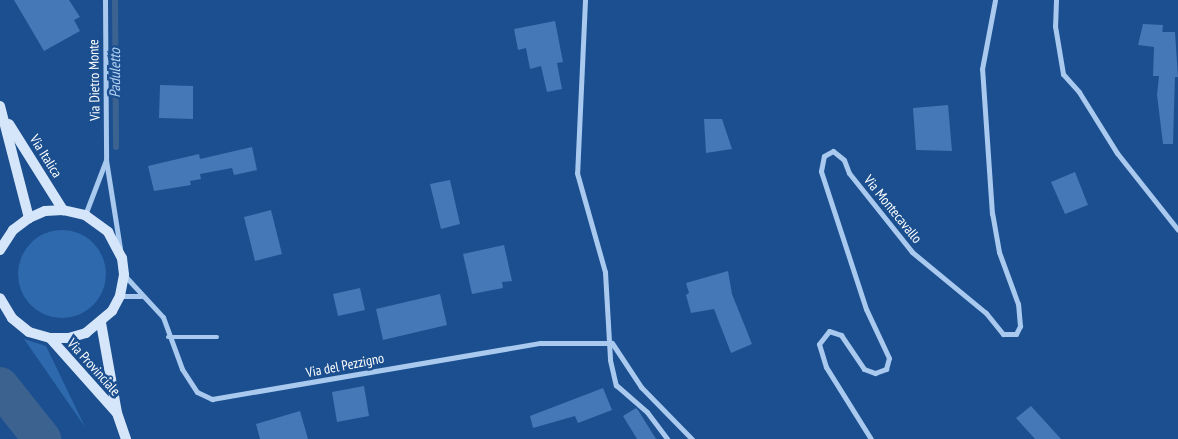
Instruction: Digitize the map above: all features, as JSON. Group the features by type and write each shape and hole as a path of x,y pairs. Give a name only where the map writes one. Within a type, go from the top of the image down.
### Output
{"main road":[{"name":"Via Italica","path":"0,106 63,210"},
{"name":"Via Italica","path":"5,117 29,218"},
{"name":"Via Provinciale","path":"0,248 12,230 29,218 46,211 63,210 85,215 108,232 122,258 124,274 120,296 101,323 86,333 50,338 29,332 12,318 0,298"},
{"name":"Via Provinciale","path":"101,323 117,413 126,439"},
{"name":"Via Provinciale","path":"50,338 117,413"}],"street":[{"name":"Via Dietro Monte","path":"104,0 106,160 122,258"},
{"path":"585,0 577,173 605,272 611,343 610,360 616,385 647,412 667,439"},
{"name":"Via Montecavallo","path":"871,439 826,367 819,344 829,331 841,335 864,369 875,373 886,369 888,358 866,308 821,171 824,156 833,151 844,160 849,173 912,252 986,313 1003,334 1016,334 1020,326 1018,304 999,252 992,214 982,69 995,0"},
{"path":"1056,0 1055,26 1063,74 1080,92 1117,153 1178,230"},
{"name":"Via Dietro Monte","path":"85,215 106,160"},
{"name":"Via del Pezzigno","path":"124,274 141,296 163,317 168,337 182,369 197,392 212,399 540,343 611,343"},
{"path":"120,296 141,296"},
{"path":"611,343 641,387 692,439"}],"lane":[{"path":"168,337 217,337"}],"shaded area":[{"path":"62,230 79,233 87,237 99,249 103,257 106,274 103,291 99,299 87,311 79,315 62,318 45,315 37,311 25,299 21,291 18,274 21,257 25,249 37,237 45,233"},
{"path":"24,339 46,346 85,427"}],"building":[{"path":"14,0 69,0 80,17 74,20 80,31 44,51"},
{"path":"555,21 563,62 557,63 562,89 547,92 541,66 530,69 526,48 518,50 514,29"},
{"path":"1143,24 1163,25 1162,32 1175,32 1178,77 1175,77 1173,144 1163,144 1157,95 1159,76 1153,76 1154,47 1138,45"},
{"path":"160,85 193,86 193,119 159,118"},
{"path":"948,105 952,151 916,150 913,108"},
{"path":"704,119 722,119 732,149 706,153"},
{"path":"252,147 257,170 234,175 232,168 200,174 201,179 190,181 191,185 154,191 148,166 199,154 200,159"},
{"path":"1075,172 1088,205 1065,214 1051,182"},
{"path":"450,180 460,224 441,229 430,184"},
{"path":"271,210 282,254 255,261 244,217"},
{"path":"504,245 512,281 502,282 503,288 472,294 463,254"},
{"path":"728,271 732,294 752,344 731,353 714,309 691,313 686,295 689,293 686,283"},
{"path":"360,288 365,310 338,316 333,294"},
{"path":"440,294 447,325 383,340 376,309"},
{"path":"364,386 369,416 337,422 332,392"},
{"path":"603,388 612,410 578,423 575,416 533,428 530,416"},
{"path":"1031,406 1061,439 1035,439 1016,418"},
{"path":"636,408 656,439 637,439 623,416"},
{"path":"300,411 308,439 260,439 256,424"}],"waterway":[{"name":"Paduletto","path":"115,0 116,147"},
{"path":"0,386 42,439"}]}
